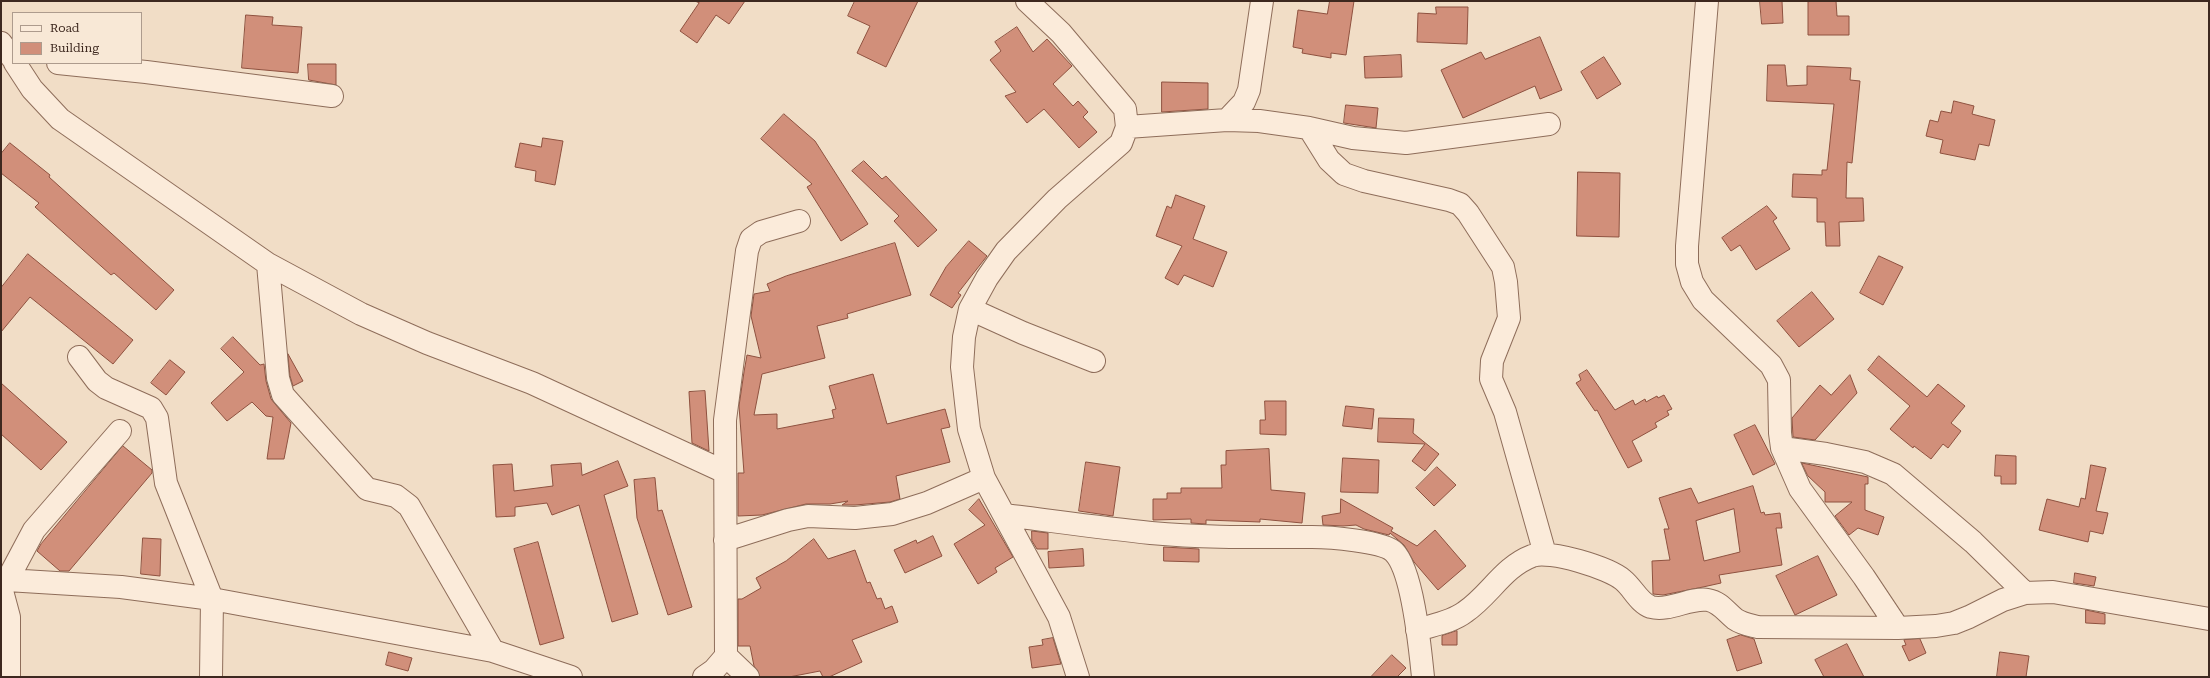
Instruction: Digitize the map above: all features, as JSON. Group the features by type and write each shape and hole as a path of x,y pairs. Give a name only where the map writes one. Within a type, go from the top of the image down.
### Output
{"street":[{"path":"1027,1 1061,33 1125,109 1127,126 1121,143 1057,199 1006,251 987,278 970,309 964,337 962,367 968,429 984,478 1059,616 1078,677"},
{"path":"1228,120 1244,102 1249,90 1262,1"},
{"path":"1707,1 1687,246 1687,264 1692,282 1703,300 1771,365 1779,380 1780,433 1782,448 1800,489 1864,577 1898,628"},
{"path":"1,43 12,58"},
{"path":"16,64 32,90 60,119 268,264 361,314 427,343 532,383 725,472"},
{"path":"68,64 146,72 332,96"},
{"path":"1127,126 1228,120 1259,121 1309,128 1353,138 1406,143 1549,124"},
{"path":"1309,128 1329,160 1344,174 1364,181 1449,200 1460,204 1468,213 1503,268 1506,282 1509,318 1492,361 1491,379 1505,412 1545,554"},
{"path":"704,677 714,670 726,656 726,420 747,251 750,239 761,232 800,221"},
{"path":"268,264 278,378 283,395 367,488 396,496 409,506 493,651"},
{"path":"970,309 1023,333 1094,361"},
{"path":"79,357 97,381 106,388 151,408 157,418 166,483 212,599 211,677"},
{"path":"10,677 9,617 3,585 34,530 120,431"},
{"path":"1782,448 1826,454 1865,462 1893,474 1973,542 2025,593"},
{"path":"725,540 788,520 808,516 855,518 892,514 927,503 984,478"},
{"path":"1004,515 1152,533 1221,537 1330,537 1379,545 1393,551 1402,563 1417,630 1423,677"},
{"path":"1417,630 1451,620 1466,612 1508,570 1532,555 1545,554 1591,565 1607,571 1623,579 1644,603 1651,607 1660,608 1708,600 1720,604 1736,619 1758,627 1898,628 1954,623 2003,600 2025,593 2053,592 2209,619"},
{"path":"3,585 121,587 212,599 493,651 571,677"},
{"path":"726,656 748,677"}],"building":[{"path":"695,1 745,1 729,24 716,15 697,43 680,31 699,3"},
{"path":"855,1 918,1 886,67 857,53 870,26 848,16"},
{"path":"1330,1 1354,1 1346,55 1331,53 1331,58 1302,53 1303,49 1293,47 1298,10 1327,14"},
{"path":"1760,1 1782,1 1783,23 1762,24"},
{"path":"1836,1 1837,16 1849,16 1849,35 1808,35 1808,2"},
{"path":"1436,7 1468,7 1467,44 1417,42 1418,13 1436,14"},
{"path":"246,15 273,17 272,25 302,27 298,73 242,68"},
{"path":"1017,27 1033,52 1047,39 1072,66 1053,84 1073,106 1078,101 1088,112 1083,117 1097,132 1079,148 1044,109 1027,123 1005,96 1016,92 990,60 1001,51 995,42"},
{"path":"1540,37 1562,90 1540,99 1535,86 1463,118 1441,70 1481,52 1485,59"},
{"path":"1401,55 1402,77 1365,78 1364,57"},
{"path":"1604,57 1621,84 1597,99 1581,72"},
{"path":"308,64 336,64 336,85 309,80"},
{"path":"1768,65 1785,65 1787,86 1807,85 1807,66 1851,68 1850,80 1860,81 1852,163 1847,162 1846,198 1863,198 1864,221 1839,222 1840,246 1826,246 1825,222 1817,222 1817,198 1792,197 1793,174 1822,175 1822,170 1827,170 1834,104 1767,101"},
{"path":"1162,82 1208,83 1208,109 1162,112"},
{"path":"1954,101 1974,106 1972,114 1995,120 1989,146 1979,144 1975,160 1940,153 1943,140 1926,136 1930,120 1938,122 1941,111 1951,113"},
{"path":"1346,105 1378,108 1376,128 1344,123"},
{"path":"784,114 815,141 868,224 841,241 807,187 812,184 761,139"},
{"path":"543,138 563,141 555,185 535,181 536,171 515,167 520,143 541,147"},
{"path":"10,143 50,175 49,177 174,290 156,310 114,273 111,275 35,207 39,203 1,173 1,154"},
{"path":"864,161 882,179 886,176 937,230 918,247 894,221 899,216 852,171"},
{"path":"1578,172 1620,173 1619,237 1577,236"},
{"path":"1176,195 1205,206 1193,239 1227,252 1213,287 1184,275 1178,285 1165,278 1182,246 1156,236 1167,206 1171,208"},
{"path":"1767,206 1777,218 1773,221 1790,249 1756,270 1740,245 1731,251 1722,238"},
{"path":"969,241 987,256 958,293 961,295 952,308 930,295 946,267"},
{"path":"895,243 911,295 847,314 848,318 817,326 825,358 762,374 754,415 777,414 777,429 834,418 832,410 836,409 829,386 873,374 887,424 945,409 950,427 941,429 950,462 896,476 900,499 890,502 855,505 842,505 848,501 830,504 806,504 762,515 738,516 738,473 744,473 739,406 747,355 761,358 751,316 754,294 770,291 767,284 786,276"},
{"path":"28,254 133,340 113,364 30,297 1,332 1,288"},
{"path":"1879,256 1903,267 1883,305 1860,293"},
{"path":"1812,292 1834,319 1799,347 1777,321"},
{"path":"233,337 260,365 264,364 266,381 271,399 291,423 284,459 267,459 273,417 266,416 252,402 227,421 211,403 244,372 221,349"},
{"path":"288,354 303,381 293,386 290,376"},
{"path":"1879,356 1927,397 1938,384 1965,406 1951,423 1961,431 1948,448 1943,444 1931,459 1914,446 1913,448 1890,429 1910,406 1868,370"},
{"path":"170,360 185,372 166,395 151,383"},
{"path":"1587,370 1615,410 1633,400 1635,405 1645,399 1646,402 1657,396 1658,398 1664,395 1672,409 1667,411 1669,415 1655,423 1657,427 1632,441 1642,461 1628,468 1597,410 1595,411 1576,383 1581,380 1579,375"},
{"path":"1850,375 1857,393 1815,440 1793,437 1792,418 1820,385 1831,395"},
{"path":"1,383 67,442 41,470 1,434"},
{"path":"705,391 709,451 692,443 689,392"},
{"path":"1265,401 1286,401 1286,435 1260,434 1260,420 1265,420"},
{"path":"1346,406 1374,409 1372,429 1343,426"},
{"path":"1379,418 1414,419 1413,433 1439,454 1425,471 1412,461 1425,444 1378,442"},
{"path":"1755,425 1775,464 1753,475 1734,435"},
{"path":"123,446 152,470 152,473 69,571 60,571 37,551 41,544"},
{"path":"1269,449 1271,490 1305,493 1302,523 1260,519 1260,522 1206,520 1206,524 1191,523 1191,519 1153,520 1153,499 1167,499 1167,493 1181,493 1181,488 1222,488 1221,465 1226,465 1226,451"},
{"path":"1996,455 2016,456 2016,484 2001,484 2001,476 1995,476"},
{"path":"1343,458 1379,460 1378,493 1341,492"},
{"path":"618,461 628,486 604,495 638,614 612,622 579,505 552,515 547,503 515,507 515,516 496,517 493,465 512,464 514,491 553,486 551,465 581,463 582,475"},
{"path":"1086,462 1120,467 1113,516 1079,511"},
{"path":"1802,463 1868,477 1868,484 1865,484 1865,510 1884,517 1878,535 1858,528 1849,535 1835,516 1852,502 1825,502 1825,492 1808,476"},
{"path":"2091,465 2106,468 2096,511 2108,513 2103,534 2090,531 2088,542 2039,530 2047,499 2079,507 2081,498 2085,499"},
{"path":"1437,467 1456,485 1434,506 1416,488"},
{"path":"655,478 658,511 662,510 692,607 668,615 637,518 634,480"},
{"path":"1753,486 1761,513 1764,512 1765,515 1780,513 1782,528 1776,528 1782,565 1719,575 1721,583 1663,595 1653,594 1652,561 1670,560 1664,529 1669,529 1659,498 1691,488 1698,503","holes":["1734,509 1740,552 1704,561 1696,521"]},
{"path":"979,499 1013,557 995,568 997,572 978,584 954,544 985,525 969,510"},
{"path":"1341,499 1393,528 1391,531 1417,546 1435,530 1466,566 1438,590 1414,562 1404,545 1390,533 1389,535 1364,529 1356,525 1323,525 1322,516 1340,513"},
{"path":"1032,531 1048,533 1048,549 1037,549 1032,541"},
{"path":"933,536 942,556 905,573 894,550 916,540 917,543"},
{"path":"143,538 161,539 160,576 141,574"},
{"path":"814,539 828,559 855,550 867,583 870,582 877,599 881,598 885,609 892,606 898,622 852,640 862,662 829,677 823,677 820,671 789,677 760,677 754,666 750,646 738,646 738,599 742,599 761,588 756,578 786,561"},
{"path":"538,542 564,638 540,645 514,549"},
{"path":"1164,547 1199,549 1199,562 1164,561"},
{"path":"1083,549 1084,566 1049,568 1048,552"},
{"path":"1818,556 1837,595 1795,615 1776,576"},
{"path":"2075,573 2096,577 2094,586 2074,583"},
{"path":"2086,610 2105,614 2105,624 2086,623"},
{"path":"1457,631 1457,645 1442,645 1442,636"},
{"path":"1741,635 1754,639 1762,663 1737,671 1727,640"},
{"path":"1053,638 1061,664 1032,668 1029,647 1043,645 1042,640"},
{"path":"1920,639 1926,653 1909,661 1902,646 1906,645 1904,640"},
{"path":"1847,644 1864,677 1824,677 1815,660"},
{"path":"389,652 412,658 408,671 386,665"},
{"path":"2000,652 2029,656 2026,677 1997,677"},
{"path":"1392,655 1406,668 1397,677 1371,677"}]}
